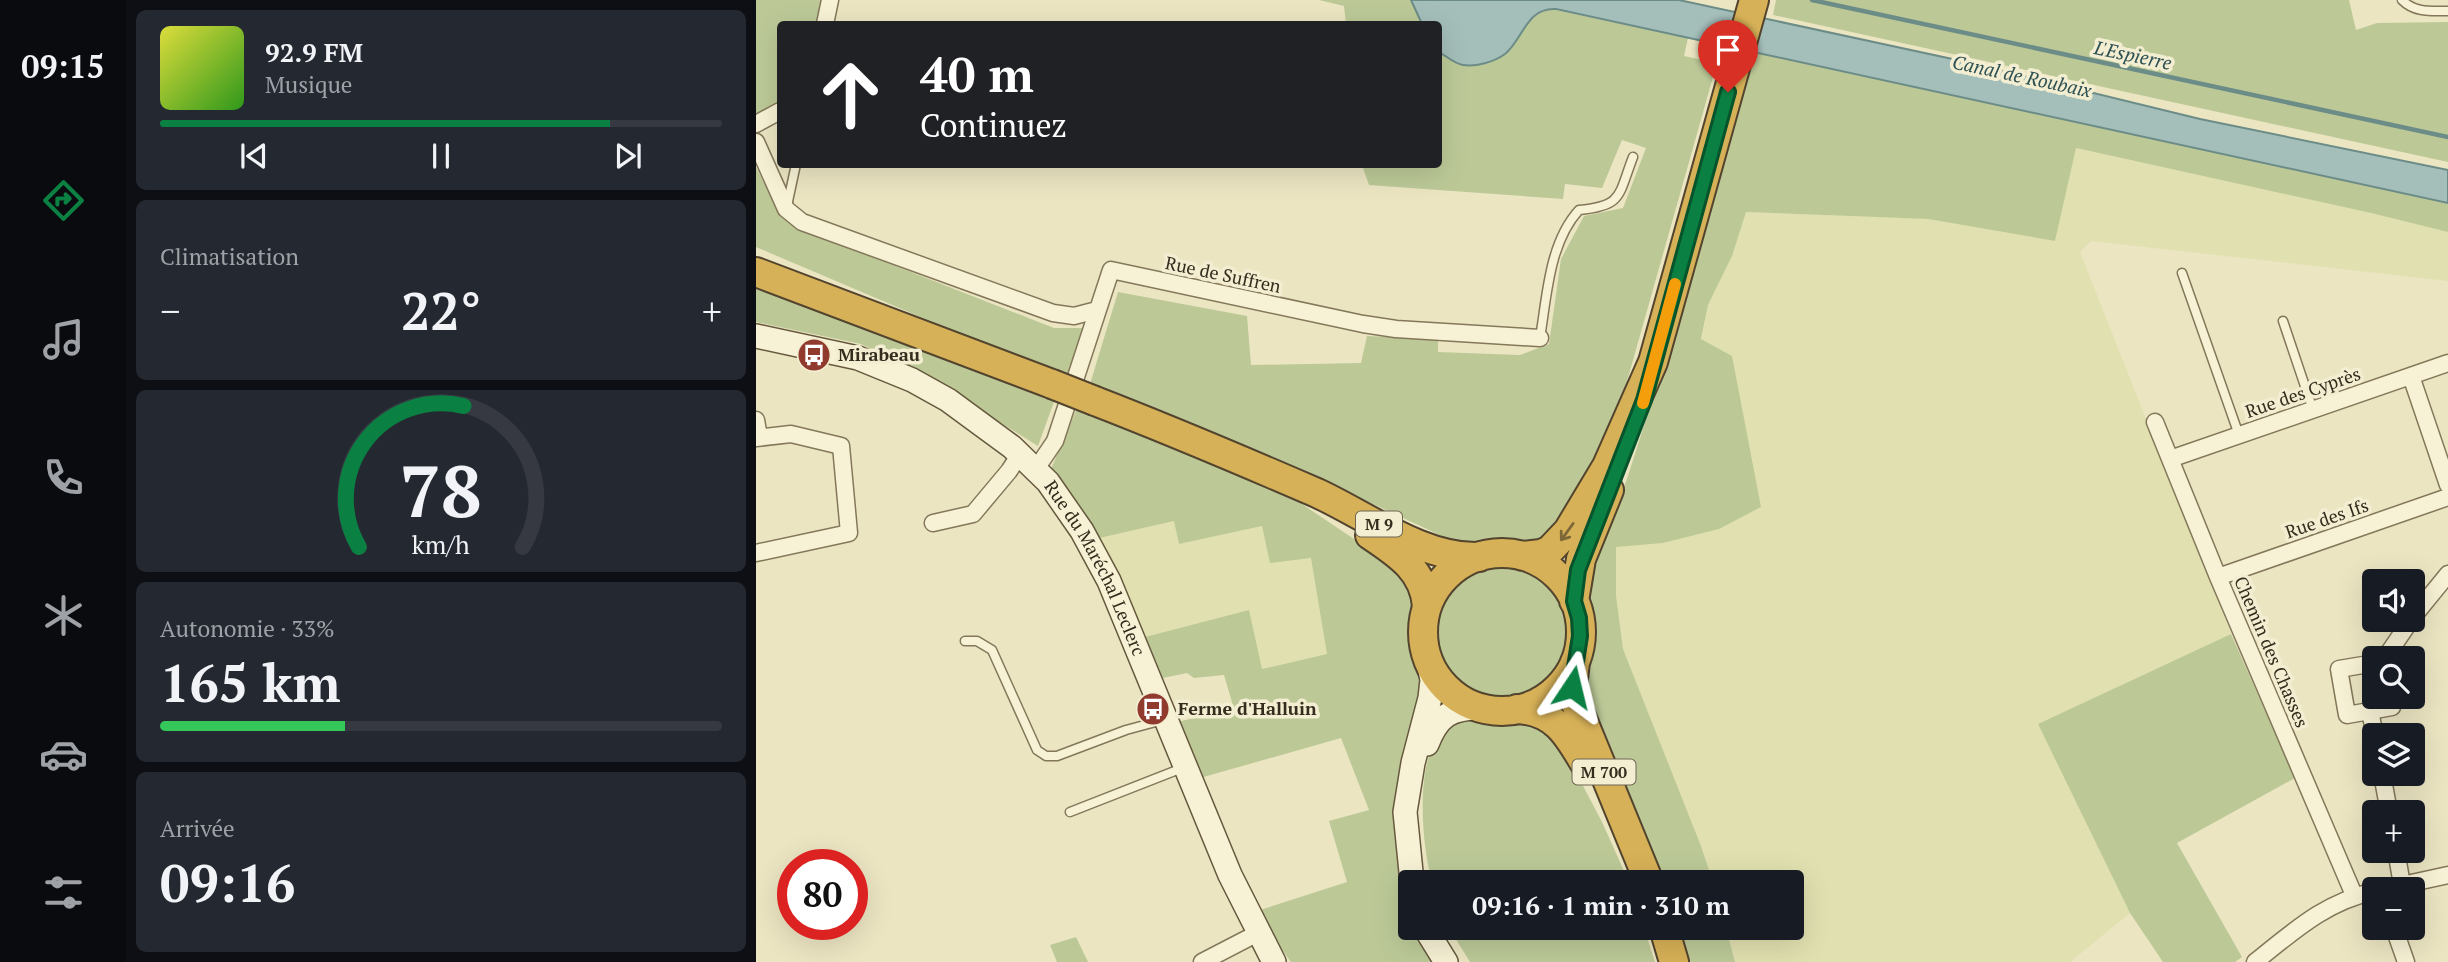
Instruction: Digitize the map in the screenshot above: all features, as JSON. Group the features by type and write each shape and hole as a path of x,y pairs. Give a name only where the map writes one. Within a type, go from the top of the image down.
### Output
{"highway":[{"path":"1574,601 1581,559 1638,416 1754,0"},
{"path":"756,258 805,283 863,306 887,322"},
{"name":"M 9","path":"756,272 1221,451 1330,499 1438,553 1462,558 1479,557"},
{"path":"1523,556 1553,573 1567,588 1574,601 1581,630 1575,660 1567,677 1555,690 1534,704 1517,709 1480,708 1463,701 1449,690 1428,660 1423,630 1427,606 1433,593 1447,575 1465,562 1497,553 1523,556 1550,550 1568,531 1607,466 1653,362"},
{"name":"M 9","path":"1282,479 1399,556 1421,580 1427,606"},
{"name":"M 700","path":"1575,660 1572,687 1576,704 1644,870"},
{"name":"M 700","path":"1517,709 1545,714 1563,730 1605,801 1634,870"},
{"path":"1659,940 1665,962"},
{"path":"1668,940 1674,962"}],"street":[{"path":"826,21 830,0"},
{"path":"756,124 777,113"},
{"path":"756,142 786,209 802,222 1053,313 1074,316 1097,310"},
{"name":"Rue de Suffren","path":"933,523 973,514 1009,471 1055,441 1111,270 1372,326 1540,338"},
{"name":"Rue du Maréchal Leclerc","path":"757,341 858,358 890,370 948,400 1028,461 1065,505 1098,559 1238,893 1274,962"},
{"name":"Rue des Cyprès","path":"2170,459 2448,363"},
{"path":"2411,376 2448,485"},
{"path":"756,420 758,438 791,434 841,446 849,533 756,554"},
{"name":"Chemin des Chasses","path":"2155,422 2354,895"},
{"name":"Rue des Ifs","path":"2218,577 2448,498"},
{"path":"2425,602 2448,574"},
{"path":"1411,870 1405,813 1410,777 1432,689 1428,660"},
{"path":"2362,665 2339,669 2347,715 2381,709"},
{"path":"1424,870 1417,815 1418,785 1426,747 1436,726 1450,712 1464,708 1480,708"},
{"path":"2370,711 2372,723"},
{"path":"2425,880 2448,875"},
{"path":"2255,962 2317,914 2362,893"},
{"path":"1202,962 1258,933"},
{"path":"1432,940 1446,962"},
{"path":"1448,940 1461,962"},
{"path":"2398,940 2406,962"}],"lane":[{"path":"2402,0 2408,6 2422,11 2448,11"},
{"path":"1540,338 1549,280 1566,224 1578,210 1604,208 1612,203 1620,192 1633,158"},
{"path":"786,209 795,168"},
{"path":"2182,273 2239,435"},
{"path":"2283,321 2313,410"},
{"path":"965,641 977,641 992,650 1037,750 1045,756 1056,757 1074,752 1119,733 1166,719"},
{"path":"1070,812 1185,767"}],"green space":[{"path":"756,0 821,0 817,21 777,21 777,104 756,114"},
{"path":"1319,0 1411,0 1421,21 1346,21 1344,6"},
{"path":"1776,0 2349,0 2356,30 2377,23 2448,22 2448,162 1773,15"},
{"path":"1551,9 1688,38 1684,56 1717,63 1626,385 1597,454 1545,538 1529,544 1455,542 1375,505 1090,384 1118,292 1247,316 1251,365 1361,363 1367,336 1438,339 1438,352 1520,355 1549,344 1561,259 1584,216 1623,208 1646,148 1622,140 1602,188 1565,184 1563,199 1369,185 1363,168 1442,168 1442,54 1472,65 1495,59 1511,48 1529,22 1541,12"},
{"path":"1752,51 2448,203 2448,232 2076,148 2055,241 1928,219 1746,212 1732,256 1708,305 1701,339 1732,356 1761,507 1719,529 1663,543 1616,547 1616,595 1623,649 1709,870 1652,870 1580,686 1589,639 1585,603 1590,569 1627,479 1682,306"},
{"path":"2075,148 2448,232 2448,281 2091,241 2080,252 2231,634 2038,724 2130,913 2070,962 1735,962 1729,940 1804,940 1804,870 1709,870 1623,649 1616,595 1616,546 1663,543 1708,305 1732,256 1745,212 1928,219 2055,241"},
{"path":"756,167 775,204 814,234 1054,328 1083,328 1066,379 756,247"},
{"path":"756,285 841,320 1055,399 1038,446 913,368 861,344 756,322"},
{"path":"1077,408 1281,490 1405,577 1412,597 1411,621 1417,657 1427,689 1402,870 1398,870 1398,940 1428,940 1442,962 1291,962 1254,912 1347,882 1329,821 1369,810 1341,738 1200,778 1177,722 1234,709 1224,675 1194,678 1187,673 1163,678 1145,637 1249,610 1262,669 1327,654 1311,558 1270,563 1262,526 1179,544 1174,521 1095,539 1051,469"},
{"path":"1175,521 1179,544 1262,526 1311,557 1328,654 1261,669 1249,610 1145,637 1121,582 1095,539"},
{"path":"1502,561 1529,567 1551,582 1566,604 1572,631 1566,658 1551,680 1529,695 1502,701 1475,695 1453,680 1438,658 1432,631 1438,604 1453,582 1475,567"},
{"path":"2231,634 2295,778 2177,843 2242,957 2235,962 2163,962 2130,913 2038,724"},
{"path":"1470,715 1495,721 1532,722 1560,742 1624,870 1429,870 1423,823 1423,791 1427,763 1441,728"},
{"path":"1076,937 1088,962 1057,962 1050,945"},
{"path":"1456,940 1648,940 1655,962 1470,962"},
{"path":"1675,940 1729,940 1735,962 1681,962"}],"water":[{"name":"Canal de Roubaix","path":"1411,0 1679,0 1971,63 2200,119 2448,170 2448,203 1556,9 1538,13 1531,19 1511,48 1501,57 1479,65 1463,65 1442,54 1442,21 1421,21"}],"waterway":[{"name":"L'Espierre","path":"1812,0 2448,137"}],"slow traffic":[{"path":"1643,403 1675,284"}],"place":[{"name":"Mirabeau","path":"814,355"},
{"name":"Ferme d'Halluin","path":"1153,709"}],"route":[{"path":"1572,687 1580,636 1574,601 1578,570 1644,400 1728,92"}]}
